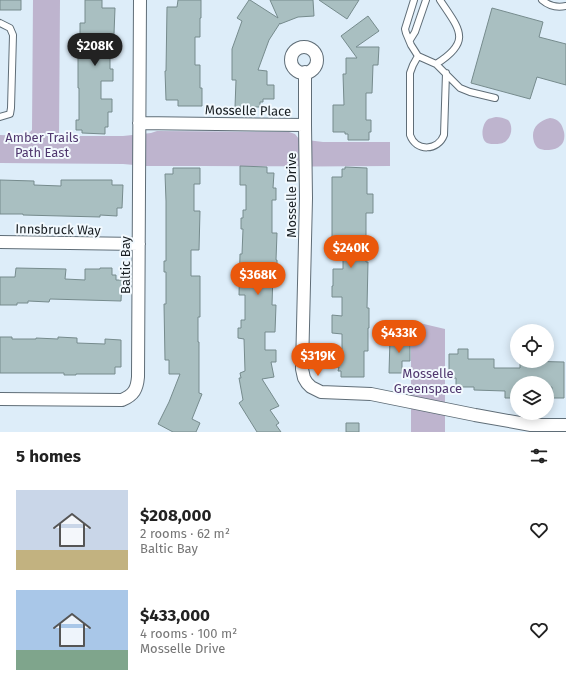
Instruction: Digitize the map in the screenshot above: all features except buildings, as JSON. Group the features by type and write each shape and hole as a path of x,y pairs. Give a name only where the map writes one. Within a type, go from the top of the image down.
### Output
{"street":[{"name":"Baltic Bay","path":"0,399 122,400 129,397 134,392 137,384 140,0"},
{"name":"Mosselle Place","path":"139,123 305,125 305,72"},
{"name":"Mosselle Drive","path":"305,125 306,198 302,368 304,378 307,383 315,390 320,392 371,394 530,425 566,425"},
{"name":"Innsbruck Way","path":"0,242 139,244"}],"lane":[{"path":"414,0 405,29 414,51 418,56 436,64 460,88 495,98"},
{"path":"410,40 426,0"},
{"path":"436,64 452,53 458,44 459,35 458,27 440,0"},
{"path":"542,0 543,2 552,6 566,6"},
{"path":"0,24 10,28 13,35 11,108 10,114 0,117"},
{"path":"418,56 410,73 410,135 413,143 418,146 432,147 443,138 446,73"}],"green space":[{"name":"Amber Trails Path East","path":"33,0 60,0 59,136 123,136 157,131 289,132 295,134 299,139 323,142 390,142 390,166 146,166 123,164 0,163 0,135 26,136 32,130"},
{"path":"496,117 508,120 510,122 511,133 509,138 504,143 491,144 485,141 482,132 485,122 488,119"},
{"path":"550,118 556,119 561,124 564,132 564,139 559,147 543,150 536,146 533,133 534,129 539,123"},
{"name":"Mosselle Greenspace","path":"411,321 445,329 445,432 411,432"}]}
